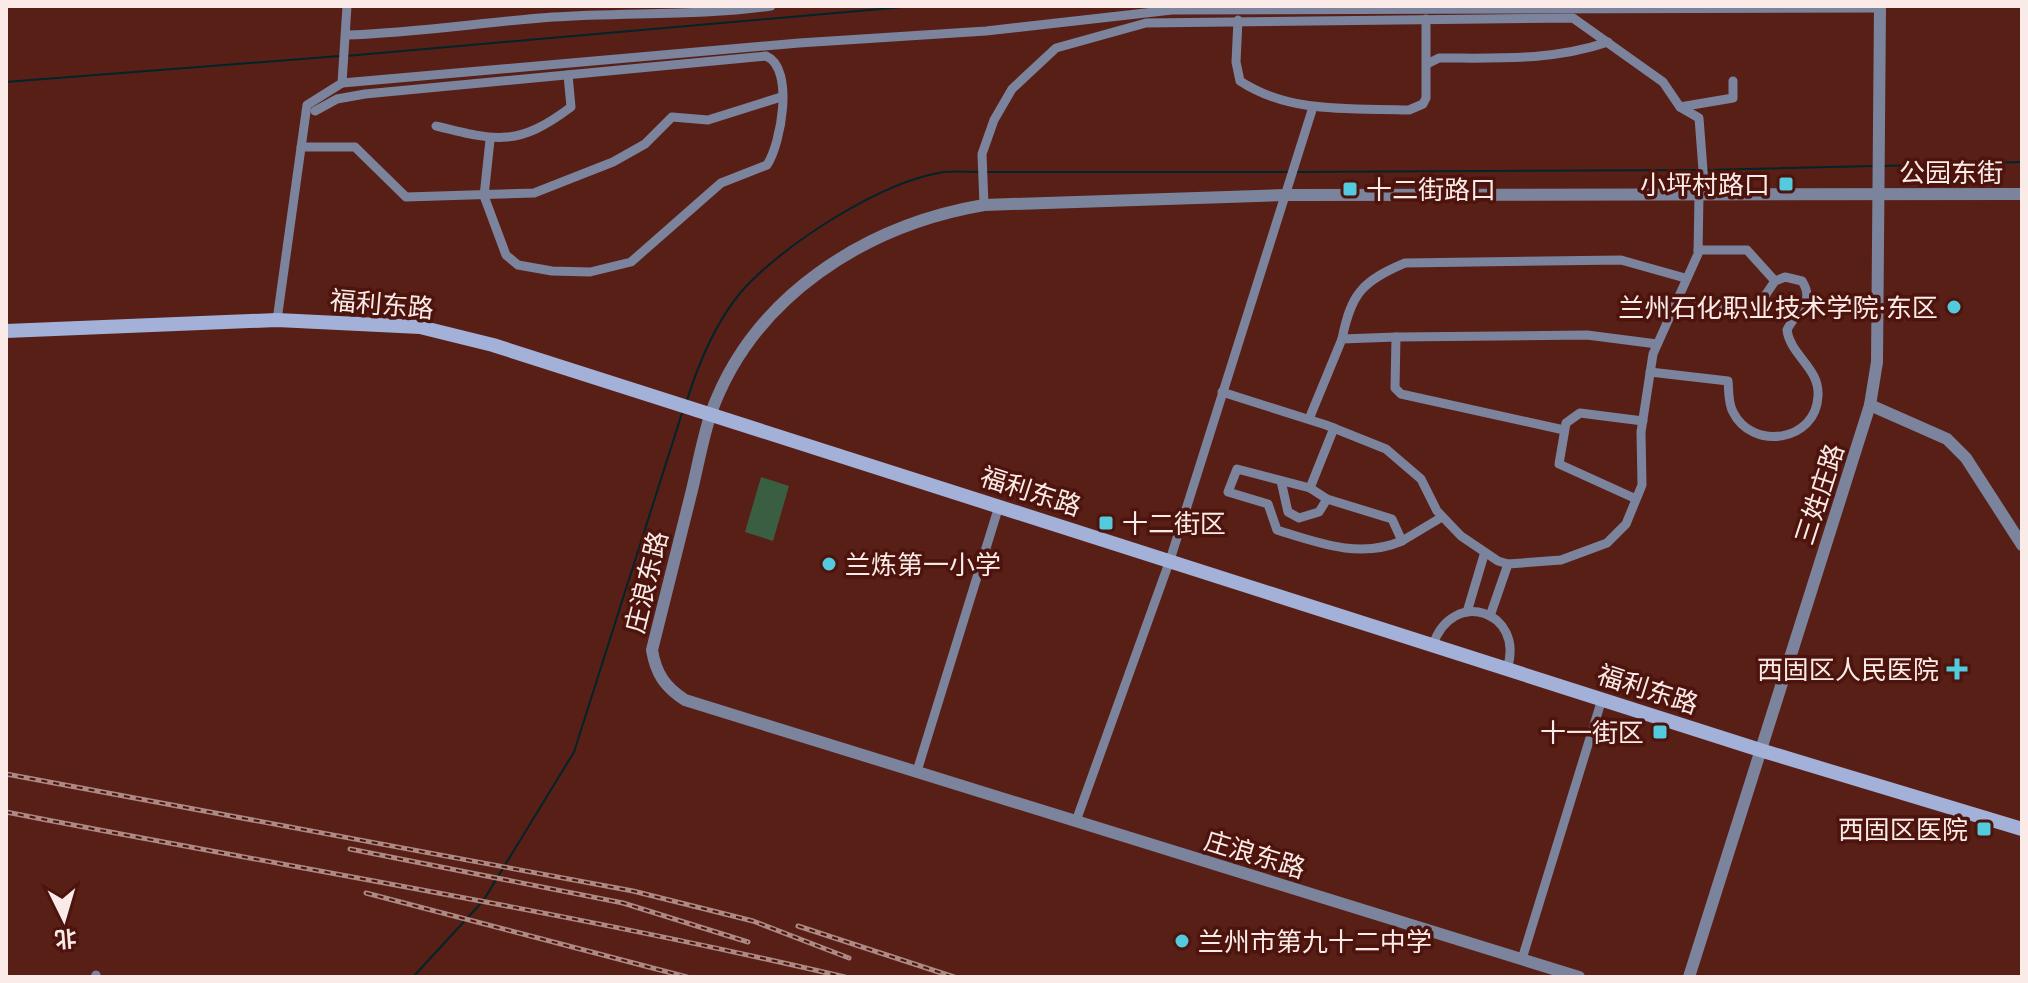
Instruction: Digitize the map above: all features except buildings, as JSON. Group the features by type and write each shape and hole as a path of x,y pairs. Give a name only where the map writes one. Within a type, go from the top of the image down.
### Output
{"main road":[{"name":"福利东路","path":"6,331 277,320 420,327 552,362 1760,750 2022,829"}],"street":[{"path":"342,83 347,6"},
{"path":"346,40 551,17 699,10 726,12 771,6"},
{"path":"277,320 307,105 342,83 772,45 986,31 1172,10 1880,7"},
{"name":"三姓庄路","path":"1689,977 1870,405 1877,362 1880,7"},
{"path":"984,205 982,161 994,120 1012,89 1056,48 1146,23 1573,18 1663,82 1680,107 1699,118 1704,162 1698,250 1657,344 1650,372 1643,421 1642,485 1634,498 1626,524 1607,543 1561,560 1508,564 1484,555 1442,517 1421,479 1386,449 1309,419 1222,392"},
{"path":"1238,20 1236,62 1240,81 1260,95 1313,107 1417,108 1426,98 1426,19"},
{"path":"1427,64 1439,58 1535,58 1573,54 1608,42"},
{"path":"315,111 337,99 365,94 766,56 781,68 776,145 767,165 721,183 631,262 612,268 552,271 518,265 506,255 484,196 490,140"},
{"path":"436,126 490,140 525,136 571,107 568,75"},
{"path":"1680,107 1733,98 1733,81"},
{"path":"301,147 355,147 406,197 534,193 589,175 645,144 672,117 708,120 781,97"},
{"path":"1076,821 1170,560 1313,107"},
{"name":"公园东街","path":"1287,191 1702,189 2022,194"},
{"name":"庄浪东路","path":"1287,191 984,205 950,211 874,238 808,278 770,314 732,367 707,412 652,650 655,669 668,689 685,700 1579,977"},
{"path":"1698,250 1747,250 1775,281"},
{"path":"1309,419 1342,339 1348,310 1359,290 1380,273 1405,263 1621,260 1685,278"},
{"path":"1650,372 1728,381 1731,408 1740,423 1754,434 1771,438 1788,436 1804,427 1814,413 1819,396 1816,378 1793,345 1787,330 1806,305 1808,293 1802,281 1793,277 1775,281 1760,303 1672,306"},
{"path":"1342,339 1587,335 1657,344"},
{"path":"1396,337 1395,388 1401,394 1564,430"},
{"path":"1870,405 1947,439 1966,458 2022,545"},
{"path":"1634,498 1559,464 1566,423 1580,413 1643,421"},
{"path":"1310,488 1334,428"},
{"path":"1402,541 1392,519 1327,499 1310,488 1237,469 1228,492 1268,504 1277,530 1357,551 1383,549 1402,541 1442,517"},
{"path":"1281,481 1288,512 1299,518 1319,512 1327,499"},
{"path":"917,771 999,506"},
{"path":"1293,535 1299,518"},
{"path":"1467,612 1484,555"},
{"path":"1490,616 1508,564"},
{"path":"1433,645 1446,621 1467,612 1490,616 1505,629 1510,642 1507,669"},
{"path":"1522,959 1602,699"}],"green space":[{"path":"761,477 789,486 773,541 745,532"}],"waterway":[{"path":"346,56 915,6"},
{"path":"6,82 340,56"},
{"path":"1883,166 2022,162"},
{"path":"1707,170 1873,166"},
{"path":"1295,172 1701,170"},
{"path":"687,400 703,357 723,317 741,292 781,255 835,218 892,188 944,172 981,172"},
{"path":"987,172 1289,172"},
{"path":"413,977 483,901 574,752 683,410"}],"railway":[{"path":"6,774 633,891 753,921 849,958"},
{"path":"6,812 532,911 845,977"},
{"path":"350,849 623,903 748,942"},
{"path":"366,893 687,977"},
{"path":"798,926 954,977"}],"place":[{"name":"小坪村路口","path":"1786,184"},
{"name":"十二街路口","path":"1350,189"},
{"name":"兰州石化职业技术学院·东区","path":"1954,307"},
{"name":"十二街区","path":"1106,523"},
{"name":"兰炼第一小学","path":"829,564"},
{"name":"西固区人民医院","path":"1957,669"},
{"name":"十一街区","path":"1660,732"},
{"name":"西固区医院","path":"1984,829"},
{"name":"兰州市第九十二中学","path":"1182,941"}]}
